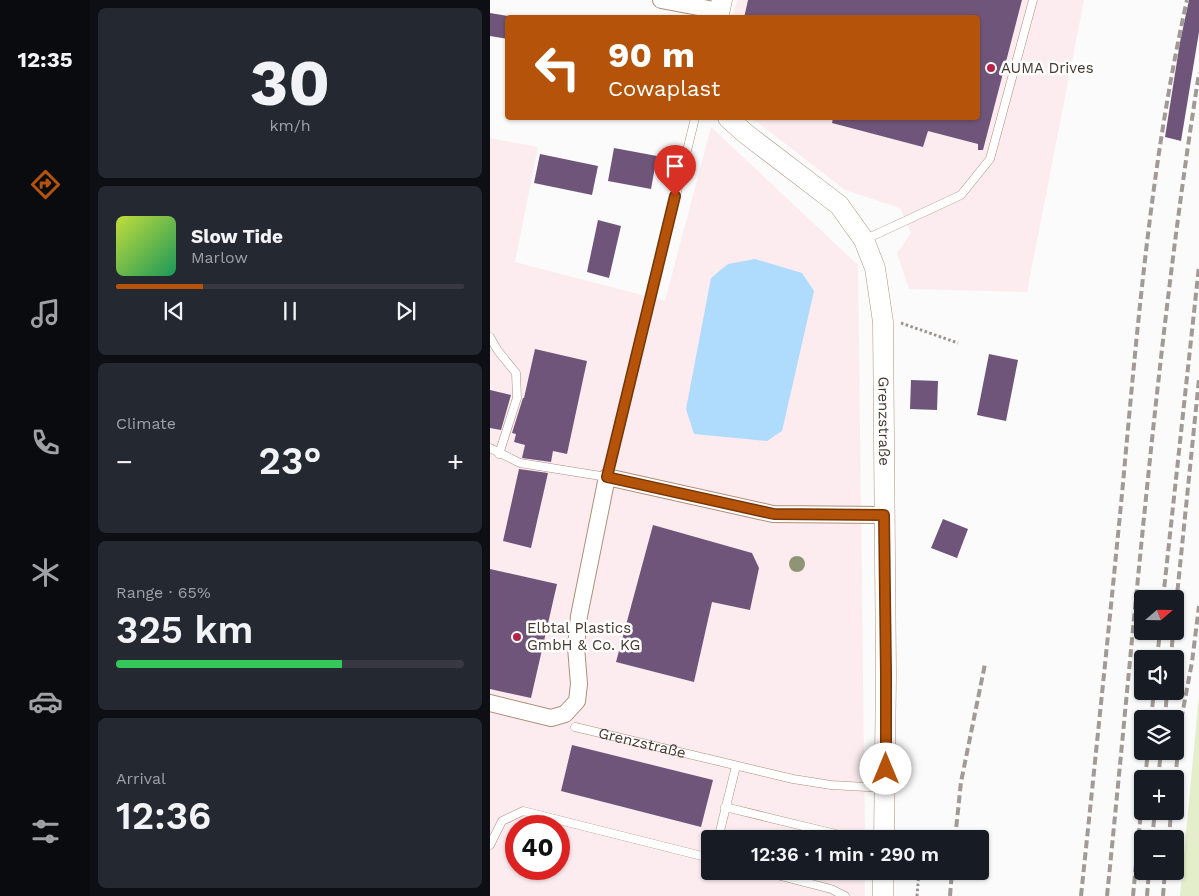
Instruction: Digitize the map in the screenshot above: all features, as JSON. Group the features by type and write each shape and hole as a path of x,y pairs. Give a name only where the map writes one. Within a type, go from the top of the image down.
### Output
{"street":[{"path":"661,0 720,10"},
{"name":"Grenzstraße","path":"730,120 839,205 864,240 875,268 883,322 886,674 884,830"},
{"path":"490,703 551,718 565,714 577,701 579,684 576,647 579,616 607,477 774,514 884,515"},
{"path":"883,880 883,896"}],"lane":[{"path":"864,240 961,195 990,159 1033,0"},
{"path":"490,448 499,454 520,462 607,477 695,120"},
{"path":"490,337 498,351 516,373 517,398 499,454"},
{"name":"Grenzstraße","path":"575,727 793,779 831,785 885,788"},
{"path":"720,830 736,766"},
{"path":"725,807 819,830"},
{"path":"490,845 502,821 524,811 701,856"},
{"path":"796,880 831,889 845,896"}],"path":[{"path":"883,322 902,323 958,343"},
{"path":"917,896 919,880"}],"shaded area":[{"path":"737,0 1084,0 1027,292 909,289 897,253 911,233 900,208 845,190 755,120 980,120 980,15 733,15"},
{"path":"711,127 858,265 865,830 701,830 701,880 865,880 865,896 490,896 490,138 538,147 515,262 665,301"}],"green space":[{"path":"1199,695 1199,896 1180,896 1182,880 1184,880 1184,854"}],"water":[{"path":"755,259 802,273 814,291 782,431 767,441 694,434 686,409 711,278 728,264"}],"building":[{"name":"AUMA Drives","path":"748,0 1022,0 983,150 978,150 978,144 928,131 923,147 832,123 833,120 980,120 980,15 745,15"},
{"path":"1189,0 1199,0 1199,32 1181,141 1165,137 1180,42"},
{"path":"490,13 505,16 505,38 490,36"},
{"path":"614,148 657,156 651,189 608,181"},
{"path":"540,154 598,166 592,195 534,183"},
{"path":"598,220 621,226 609,278 587,272"},
{"path":"535,349 587,361 567,454 553,451 551,462 522,458 525,445 514,442 516,434 512,433 524,398"},
{"path":"989,354 1018,360 1006,421 977,415"},
{"path":"911,380 938,381 937,410 910,409"},
{"path":"490,390 511,395 501,430 490,428"},
{"path":"519,469 548,473 531,548 503,541"},
{"path":"943,519 968,529 957,558 931,548"},
{"path":"653,525 752,553 759,568 750,610 712,602 694,682 616,662"},
{"name":"Elbtal Plastics GmbH & Co. KG","path":"490,569 557,584 531,698 490,689"},
{"path":"572,745 713,780 701,827 561,791"}],"railway":[{"path":"1081,896 1147,246 1174,60 1187,0"},
{"path":"1107,896 1158,381 1170,278 1199,73"},
{"path":"1164,590 1199,266"},
{"path":"1178,590 1199,379"},
{"path":"1176,770 1182,715 1192,662 1199,606"},
{"path":"1158,650 1159,640"},
{"path":"1172,640 1172,650"},
{"path":"956,830 961,782 985,664"},
{"path":"1152,710 1153,700"},
{"path":"1166,700 1166,710"},
{"path":"1146,770 1147,760"},
{"path":"1159,770 1160,760"},
{"path":"1133,896 1140,820"},
{"path":"1153,830 1154,820"},
{"path":"1170,820 1170,830"},
{"path":"950,896 951,880"},
{"path":"1147,896 1148,880"},
{"path":"1163,896 1164,880"}],"place":[{"name":"AUMA Drives","path":"991,68"},
{"name":"Elbtal Plastics GmbH & Co. KG","path":"517,637"}],"route":[{"path":"675,196 607,477 774,514 884,515 886,769"}]}
